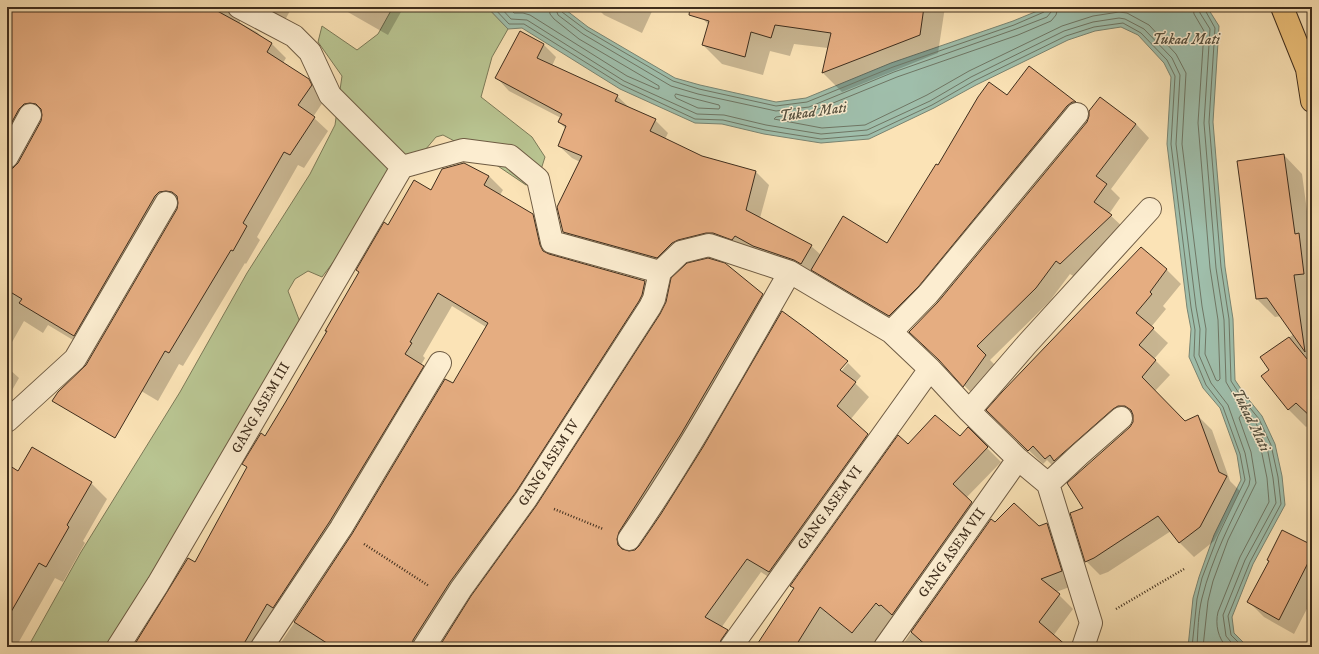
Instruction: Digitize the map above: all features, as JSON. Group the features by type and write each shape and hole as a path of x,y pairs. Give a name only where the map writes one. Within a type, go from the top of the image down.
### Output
{"highway":[{"path":"1282,7 1307,69 1312,101"}],"street":[{"path":"239,7 294,36 310,52 330,95 402,167 463,150 510,156 538,179 552,242 660,272 681,252 709,245 790,272 891,332 930,369 969,411 1018,459 1048,484 1091,623 1084,647"},
{"path":"891,332 928,294 1077,114"},
{"path":"7,156 30,116"},
{"name":"GANG ASEM III","path":"118,647 158,584 402,167"},
{"path":"7,421 75,359 166,203"},
{"path":"969,411 1027,344 1150,209"},
{"name":"GANG ASEM IV","path":"424,647 452,603 526,499 650,307 654,299 660,272"},
{"path":"629,539 689,445 790,272"},
{"path":"262,647 341,528 440,363"},
{"name":"GANG ASEM VI","path":"731,647 930,369"},
{"path":"1048,484 1121,418"},
{"name":"GANG ASEM VII","path":"885,647 1018,459"}],"path":[{"path":"526,499 629,539"},
{"path":"341,528 452,603"},
{"path":"1091,623 1184,570"}],"green space":[{"path":"393,7 487,7 508,29 492,57 481,97 532,137 545,157 538,179 526,185 483,156 443,135 436,137 356,232 322,277 308,271 295,279 288,291 300,322 109,647 28,647 81,552 180,392 247,273 310,174 335,125 342,76 318,42 322,26 357,50 378,34"}],"water":[{"name":"Tukad Mati","path":"487,7 562,7 588,27 675,78 776,102 806,98 891,63 1013,21 1047,7 1207,7 1219,26 1213,122 1225,267 1233,319 1235,380 1262,416 1275,444 1282,476 1285,505 1253,564 1232,617 1234,633 1248,647 1188,647 1193,598 1199,577 1214,535 1241,480 1237,455 1220,408 1203,388 1189,357 1191,329 1187,308 1167,144 1171,77 1164,63 1138,35 1121,27 1095,31 1068,40 869,139 821,143 764,134 722,124 695,123 620,89 522,28 508,29"}],"building":[{"path":"7,7 210,7 272,43 267,52 309,79 312,85 298,105 315,117 290,155 284,152 243,223 247,226 233,251 231,250 169,353 165,351 115,438 52,401 58,392 86,365 177,209 177,196 172,192 166,191 159,192 155,196 74,336 19,303 22,299 7,290 7,169 13,168 18,163 41,121 42,115 41,109 36,104 24,104 19,109 7,131"},
{"path":"690,7 924,7 920,35 822,73 831,33 775,25 771,38 751,32 745,57 702,45 709,21 689,15"},
{"path":"520,31 544,44 537,58 618,95 615,101 656,119 650,131 702,156 756,171 746,210 812,245 801,264 794,260 753,246 735,236 732,240 713,233 706,233 678,240 672,243 657,258 563,232 557,207 582,156 558,146 566,126 558,122 562,114 495,78"},
{"path":"1029,66 1076,102 1072,102 1067,106 919,286 889,316 811,270 843,216 887,243 936,164 938,165 978,97 989,82 1007,95"},
{"path":"1100,97 1136,124 1096,176 1107,184 1094,202 1112,215 1060,264 1056,261 1036,288 977,346 986,355 963,387 939,360 909,332 938,302 1087,122 1089,111"},
{"path":"1284,154 1295,234 1299,233 1304,274 1294,275 1305,352 1267,298 1256,299 1237,161"},
{"path":"464,163 489,176 484,185 533,214 540,245 543,251 645,281 639,301 516,492 450,582 413,640 412,647 333,647 294,622 352,534 445,379 453,383 488,323 438,293 410,342 412,343 405,354 424,366 330,521 273,608 267,604 242,647 133,647 188,558 195,562 247,467 242,464 261,433 265,436 285,403 327,331 325,331 359,272 356,270 384,222 388,225 414,180 431,190 442,169"},
{"path":"1141,247 1167,269 1150,292 1152,294 1136,313 1154,328 1139,345 1156,360 1142,377 1185,421 1198,415 1219,472 1227,476 1200,527 1179,543 1158,516 1094,558 1085,562 1070,513 1083,508 1067,483 1130,427 1133,422 1131,410 1125,406 1118,406 1113,409 1054,461 1050,455 1045,459 1033,446 1028,451 986,410"},
{"path":"708,258 725,263 763,294 681,434 619,532 617,539 618,545 622,549 629,551 635,550 639,546 703,447 782,311 848,361 840,370 856,382 837,406 868,434 769,572 747,559 705,617 728,630 721,640 719,647 439,647 471,596 536,506 660,314 666,302 671,278 687,263"},
{"path":"1289,337 1312,365 1312,418 1296,403 1288,410 1261,376 1269,370 1260,357"},
{"path":"935,415 960,436 968,427 988,447 953,484 972,502 892,615 881,605 879,606 876,603 852,633 820,607 795,647 746,647 749,643 756,646 794,588 790,586 898,435 908,444"},
{"path":"32,447 92,482 67,525 69,527 46,567 39,563 7,619 7,464 18,471"},
{"path":"1014,503 1039,526 1047,523 1062,571 1041,579 1060,594 1039,622 1068,647 928,647 911,632 991,519 995,522"},
{"path":"1282,530 1312,545 1312,555 1279,620 1247,602 1269,561 1267,560"}]}
